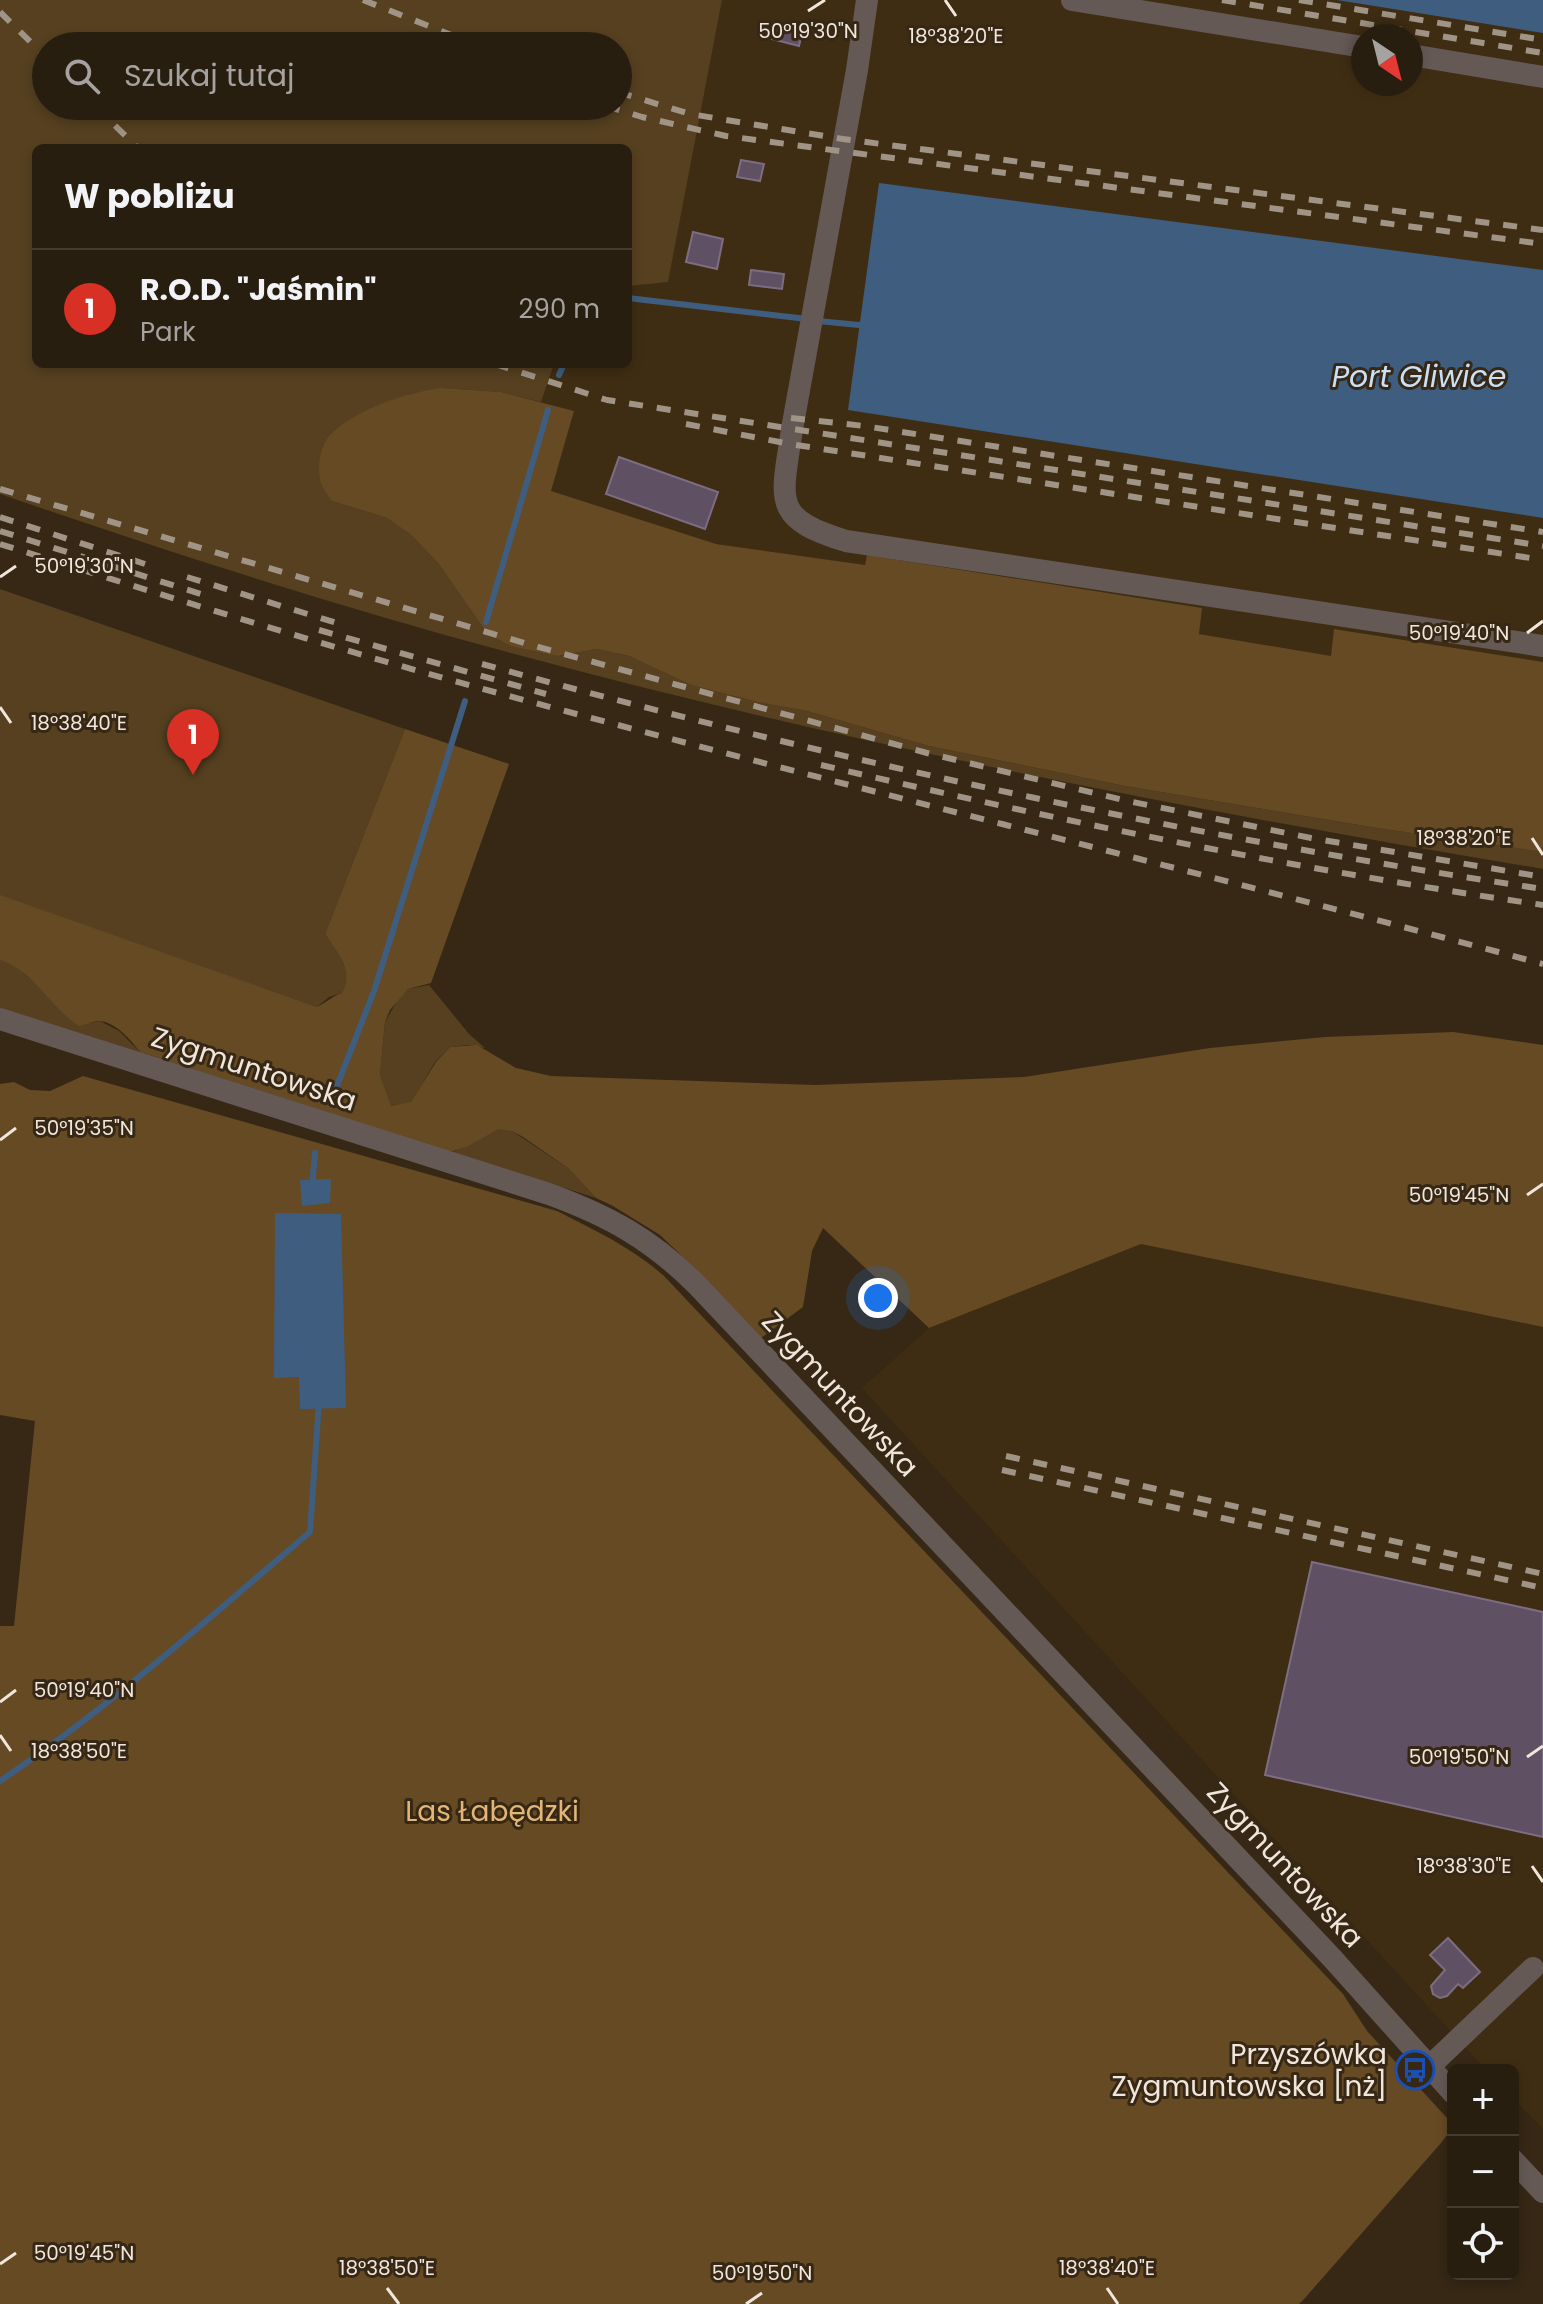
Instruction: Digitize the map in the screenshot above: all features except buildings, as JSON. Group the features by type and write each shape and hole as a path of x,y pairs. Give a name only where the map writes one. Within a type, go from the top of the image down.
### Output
{"street":[{"path":"867,0 857,70 810,320 785,483 786,505 795,519 815,532 846,541 1543,646"},
{"path":"1072,0 1351,45"},
{"path":"1423,57 1543,77"},
{"name":"Zygmuntowska","path":"0,1019 549,1194 590,1209 653,1244 697,1285 1332,1958 1447,2086"},
{"path":"1430,2066 1533,1968"},
{"path":"1519,2166 1543,2192"}],"shaded area":[{"path":"0,0 722,0 668,282 632,286 632,144 32,144 32,368 553,368 541,402 501,392 442,388 332,501 387,518 411,535 438,563 486,632 558,656 597,649 629,656 691,685 807,711 929,746 1125,786 1543,852 1543,869 1283,824 1024,774 767,717 447,635 191,558 0,494"},
{"path":"722,0 1543,0 1543,662 1335,629 1331,656 1199,634 1201,608 868,555 865,565 716,544 550,491 574,412 541,402 553,368 632,368 632,286 668,282"},
{"path":"0,589 405,729 325,934 345,969 342,993 329,997 317,1007 0,898"},
{"path":"0,958 12,963 82,1024 100,1021 119,1031 140,1052 0,1008"},
{"path":"429,985 469,1034 485,1048 468,1045 450,1047 435,1062 411,1103 390,1106 380,1075 385,1022 400,996 408,989"},
{"path":"496,1128 509,1129 568,1168 596,1198 452,1152 474,1143"},
{"path":"1141,1244 1543,1327 1543,2129 1519,2104 1519,2064 1481,2064 862,1388 929,1328"}],"green space":[{"path":"442,388 501,392 574,411 551,491 716,544 865,565 867,555 1202,608 1199,634 1331,656 1334,629 1543,662 1543,852 1125,786 929,746 807,711 691,685 629,656 597,649 558,656 511,646 486,632 438,563 411,535 387,518 332,501 321,482 319,467 323,448 328,437 343,424 384,403"},
{"path":"405,729 509,764 431,983 408,989 390,1010 385,1022 380,1075 391,1106 411,1102 436,1062 450,1047 477,1045 516,1068 551,1076 816,1085 1024,1077 1210,1048 1325,1037 1453,1032 1543,1045 1543,1327 1141,1244 929,1328 823,1228 812,1251 803,1307 761,1338 660,1235 596,1198 568,1168 512,1131 498,1129 469,1146 450,1152 140,1052 110,1024 98,1021 79,1026 22,972 0,960 0,895 317,1007 342,993 345,969 325,934"},
{"name":"Las Łabędzki","path":"83,1076 557,1211 626,1248 652,1266 1343,1994 1367,2031 1447,2118 1447,2135 1441,2143 1299,2304 0,2304 0,1626 14,1626 35,1421 0,1415 0,1084 14,1082 30,1090 50,1091"}],"water":[{"path":"1337,0 1543,0 1543,33"},
{"name":"Port Gliwice","path":"879,183 1543,270 1543,518 848,410"},
{"path":"331,1179 330,1203 302,1206 300,1180"},
{"path":"275,1213 341,1214 346,1408 300,1409 299,1377 274,1378"}],"waterway":[{"path":"632,298 807,319"},
{"path":"818,321 866,323"},
{"path":"559,375 562,368"},
{"path":"486,622 548,410"},
{"path":"335,1091 374,991 465,701"},
{"path":"312,1187 315,1153"},
{"path":"0,1781 120,1692 310,1532 319,1402"}],"railway":[{"path":"363,0 444,32"},
{"path":"1222,0 1543,53"},
{"path":"1299,0 1543,40"},
{"path":"0,12 32,43"},
{"path":"632,96 690,114 843,139 1543,230"},
{"path":"632,114 726,136 1543,244"},
{"path":"109,120 134,144"},
{"path":"507,368 607,400 1543,546"},
{"path":"791,418 864,426 1543,532"},
{"path":"686,424 790,444 1543,560"},
{"path":"0,489 531,645 927,753 1123,800 1311,838 1543,877"},
{"path":"0,517 145,564"},
{"path":"0,531 204,595"},
{"path":"0,544 261,625 524,700 1543,964"},
{"path":"187,577 340,624"},
{"path":"319,630 546,694"},
{"path":"482,664 745,732 1010,793 1276,845 1543,889"},
{"path":"821,765 1180,843 1543,905"},
{"path":"1006,1456 1543,1574"},
{"path":"1002,1470 1543,1588"}],"place":[{"name":"R.O.D. \"Jaśmin\"","path":"193,775"},
{"name":"Przyszówka Zygmuntowska [nż]","path":"1415,2070"}]}
